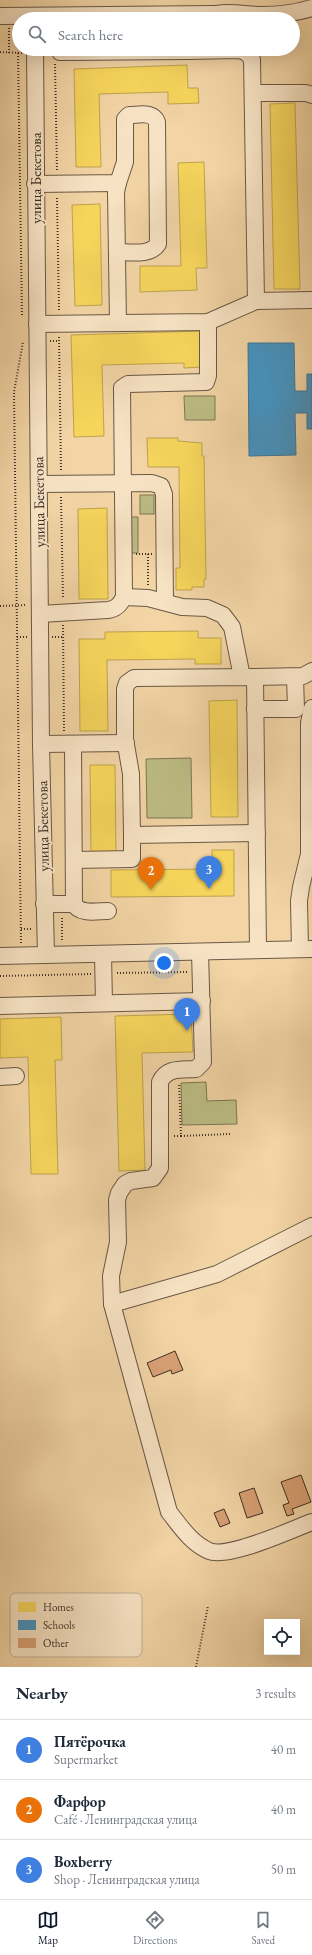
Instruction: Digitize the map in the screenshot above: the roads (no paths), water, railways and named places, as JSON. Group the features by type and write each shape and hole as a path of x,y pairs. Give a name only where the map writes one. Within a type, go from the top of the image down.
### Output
{"street":[{"path":"220,12 233,6 252,12"},
{"path":"297,12 312,8"},
{"name":"улица Бекетова","path":"35,56 35,184 30,321 39,484 41,744 46,955"},
{"path":"251,56 253,64 256,301"},
{"path":"253,93 306,93 312,95"},
{"path":"117,252 148,252 154,249 159,241 158,122 152,115 129,115 125,119 124,166 118,183 117,252 118,322"},
{"path":"35,184 118,183"},
{"path":"30,321 59,323 208,322 256,301 312,300"},
{"path":"40,610 63,613 114,609 121,603 124,597 122,388 128,384 206,382 208,376 208,322"},
{"path":"39,484 158,484 163,489 165,602"},
{"path":"124,597 148,598 182,607 207,608 223,616 232,627 248,677 255,709 258,950"},
{"path":"74,860 132,859 131,774 126,743 125,689 129,681 134,678 295,676 306,675 312,671"},
{"path":"295,676 296,708"},
{"path":"0,956 306,949 299,900 309,854 310,715 296,708 255,709"},
{"path":"41,744 126,743"},
{"path":"69,744 74,860 74,904 77,908 82,910 108,910"},
{"path":"132,835 257,833"},
{"path":"44,904 74,904"},
{"path":"200,952 203,1062 196,1069 172,1070 168,1072 160,1082 160,1168 157,1175 148,1180 131,1181 125,1184 119,1193 117,1200 117,1245 111,1276 112,1304 170,1512 191,1540 210,1552 228,1552 312,1522"},
{"path":"103,954 104,1003"},
{"path":"0,1006 202,1001"},
{"path":"112,1304 217,1274 312,1226"}],"place":[{"name":"Boxberry","path":"209,889"},
{"name":"Фарфор","path":"151,890"},
{"name":"Пятёрочка","path":"187,1031"}]}
